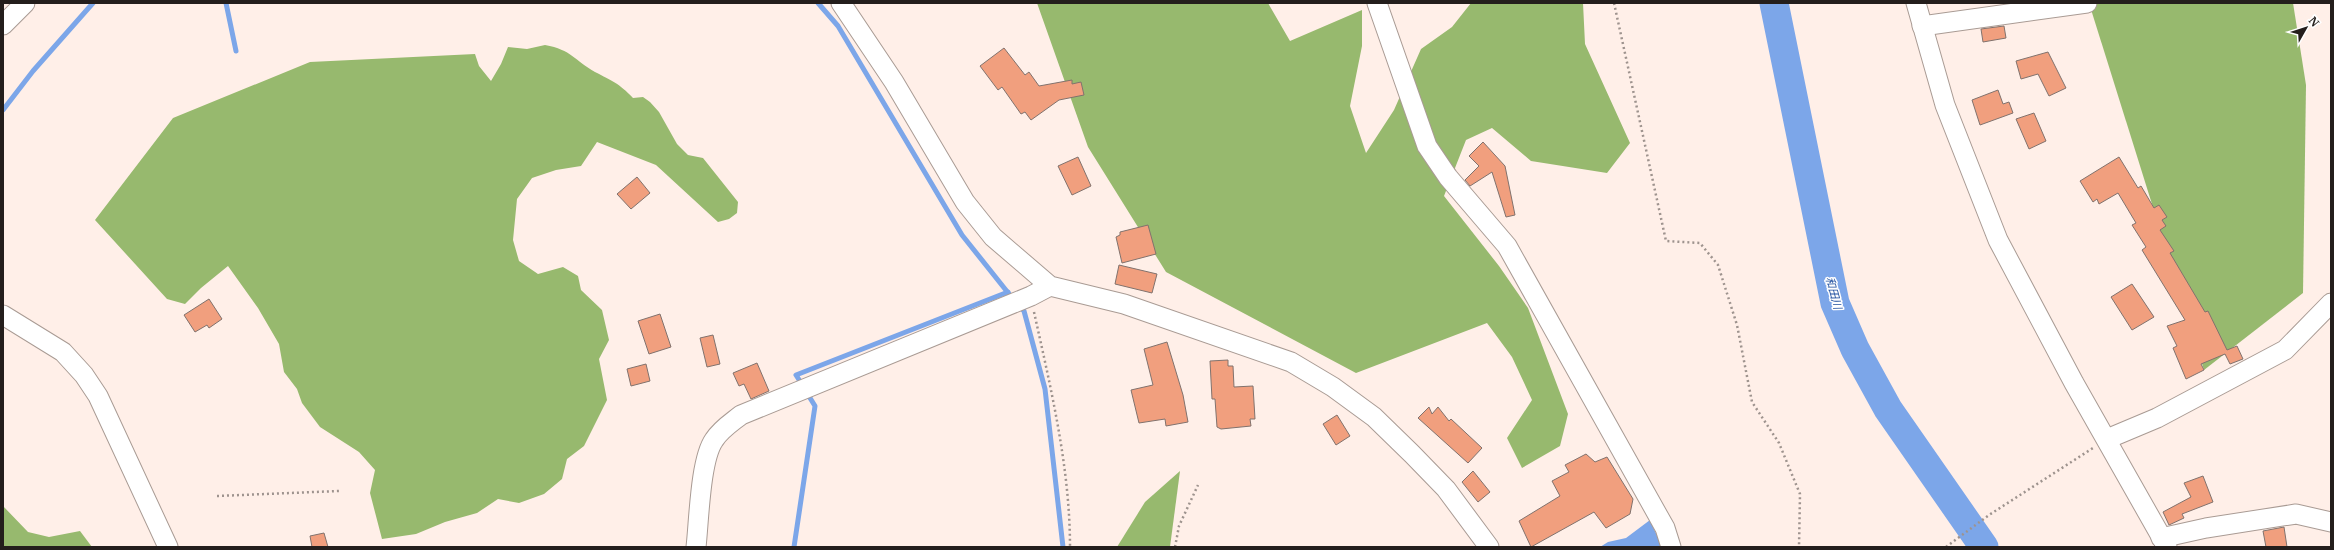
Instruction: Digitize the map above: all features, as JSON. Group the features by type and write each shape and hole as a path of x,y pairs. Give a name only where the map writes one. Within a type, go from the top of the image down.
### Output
{"street":[{"path":"3,25 25,3"},
{"path":"841,3 894,82 965,202 993,237 1050,286 1124,304 1291,362 1333,387 1374,417 1446,489 1489,547"},
{"path":"1377,3 1427,146 1448,177 1507,246 1665,528 1671,547"},
{"path":"1916,3 1945,105 1998,240 2027,297 2164,543 2206,528 2296,514 2331,522"},
{"path":"1922,26 2087,3"},
{"path":"696,547 705,466 713,441 726,426 741,415 1031,296 1050,286"},
{"path":"2106,439 2157,418 2285,350 2331,303"},
{"path":"3,314 63,352 84,375 98,396 168,547"}],"path":[{"path":"1614,3 1666,241 1700,243 1718,265 1737,325 1752,402 1779,443 1800,494 1799,547"},
{"path":"1031,296 1055,408 1070,513 1070,547"},
{"path":"1946,547 1990,515 2106,439"},
{"path":"1175,547 1179,526 1198,485"},
{"path":"218,496 339,491"}],"green space":[{"path":"1037,3 1268,3 1290,41 1362,10 1362,46 1350,106 1366,153 1394,110 1421,49 1452,27 1471,3 1583,3 1585,44 1630,143 1607,173 1531,161 1492,128 1466,140 1444,196 1499,266 1528,308 1568,414 1560,446 1522,468 1507,438 1532,400 1512,357 1487,323 1356,373 1166,272 1088,147"},
{"path":"2089,3 2293,3 2306,85 2303,293 2204,370"},
{"path":"545,45 554,47 572,56 588,68 611,80 633,98 643,97 650,102 659,112 677,144 688,155 703,158 738,202 737,213 729,219 718,222 656,165 597,142 581,166 556,170 532,178 517,199 513,240 519,261 538,274 563,267 578,276 581,290 602,310 609,340 599,359 607,400 584,446 567,459 562,479 544,494 519,503 498,499 477,513 445,522 416,534 382,539 370,493 375,470 359,452 320,427 302,403 297,389 284,372 279,344 258,308 228,266 201,288 185,304 167,299 95,220 173,118 310,62 475,54 479,66 491,81 501,64 508,47 527,49"},
{"path":"1180,471 1170,547 1117,547 1145,502"},
{"path":"3,506 28,532 49,537 80,531 92,547 3,547"}],"water":[{"path":"1650,520 1662,547 1600,547 1608,542 1626,538"}],"building":[{"path":"2004,26 2006,38 1983,42 1981,29"},
{"path":"1004,48 1025,75 1029,72 1039,86 1072,80 1072,84 1081,82 1084,95 1059,100 1031,120 1025,112 1021,114 1002,87 998,90 980,66"},
{"path":"2048,52 2066,88 2049,96 2038,74 2021,79 2016,61"},
{"path":"1998,90 2003,104 2009,102 2013,113 1980,125 1972,100"},
{"path":"2034,113 2046,141 2029,149 2016,119"},
{"path":"1483,142 1505,166 1515,215 1506,217 1492,172 1470,186 1465,180 1479,166 1469,156"},
{"path":"1078,157 1091,186 1072,195 1058,166"},
{"path":"2119,157 2138,188 2141,186 2154,208 2159,205 2167,217 2162,220 2166,226 2160,230 2174,251 2170,253 2205,312 2208,311 2227,350 2237,346 2243,359 2230,364 2225,354 2201,364 2204,370 2186,379 2173,348 2177,346 2167,326 2185,320 2142,250 2146,247 2132,225 2136,223 2118,193 2099,204 2097,199 2093,202 2080,181"},
{"path":"637,177 650,193 631,209 617,194"},
{"path":"1148,225 1156,254 1122,263 1116,237 1120,235 1120,232"},
{"path":"1119,265 1157,274 1152,293 1115,284"},
{"path":"2132,284 2154,317 2132,330 2111,297"},
{"path":"209,299 222,319 209,328 207,325 195,332 184,315"},
{"path":"660,314 671,347 649,354 638,321"},
{"path":"713,335 720,364 707,367 700,338"},
{"path":"1167,342 1183,395 1188,422 1166,426 1165,419 1139,423 1131,390 1153,385 1144,349"},
{"path":"1228,360 1228,366 1233,366 1234,387 1253,386 1255,419 1250,419 1251,426 1221,429 1217,427 1215,399 1212,399 1210,361"},
{"path":"757,363 769,391 751,399 744,384 739,386 733,373"},
{"path":"646,364 650,381 631,386 627,369"},
{"path":"1429,407 1432,414 1438,407 1449,421 1451,419 1482,448 1468,463 1418,418"},
{"path":"1337,415 1350,436 1336,445 1323,424"},
{"path":"1586,454 1595,462 1607,457 1633,499 1630,514 1606,528 1594,512 1531,547 1519,521 1560,496 1552,481 1569,472 1565,465"},
{"path":"1473,471 1490,492 1478,502 1462,482"},
{"path":"2203,476 2213,502 2182,514 2184,518 2169,525 2163,512 2191,497 2184,483"},
{"path":"2284,527 2287,547 2266,547 2263,531"},
{"path":"324,533 328,547 312,547 310,536"}],"waterway":[{"path":"3,110 33,71 93,3"},
{"path":"226,3 236,51"},
{"path":"818,3 838,26 962,235 1013,299"},
{"name":"和田川","path":"1774,3 1835,303 1855,349 1888,409 1984,547"},
{"path":"803,386 796,375 1008,292"},
{"path":"1018,305 1024,311 1045,389 1063,547"},
{"path":"794,547 815,406 807,393"}]}
